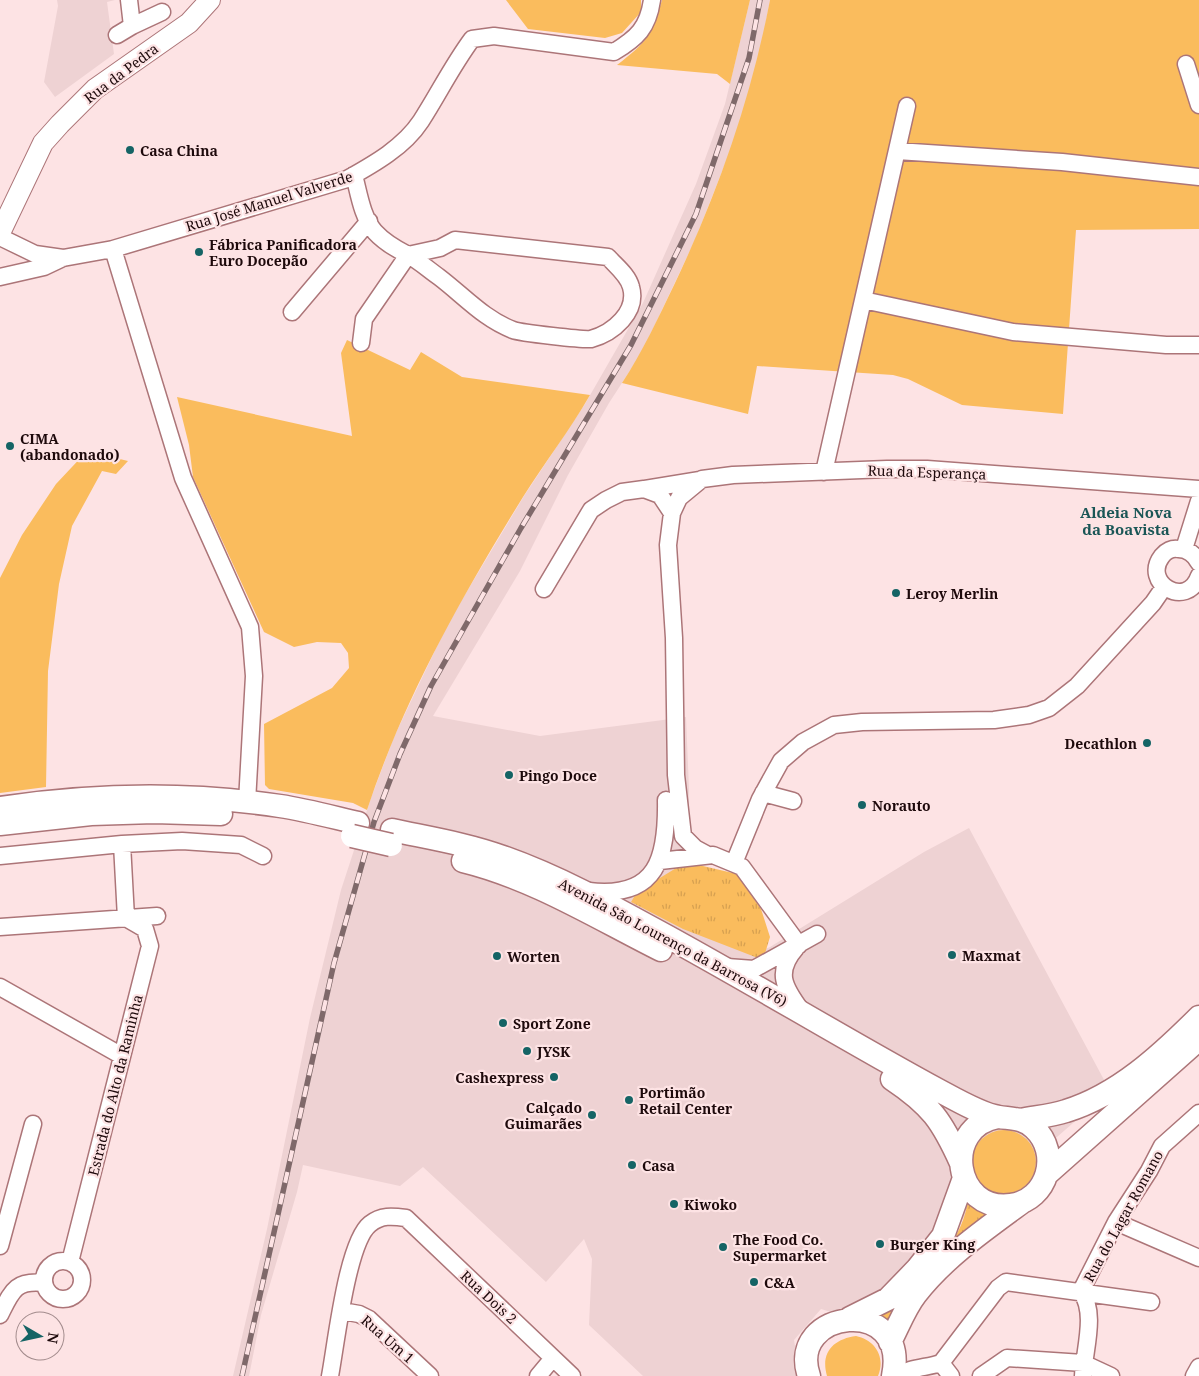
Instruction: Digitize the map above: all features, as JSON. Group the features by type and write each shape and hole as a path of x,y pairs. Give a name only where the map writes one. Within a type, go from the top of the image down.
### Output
{"main road":[{"name":"Avenida São Lourenço da Barrosa (V6)","path":"0,808 87,797 155,796 282,806 477,864 554,895 672,956 883,1072 916,1095 935,1113 948,1134 962,1171"},
{"name":"Avenida São Lourenço da Barrosa (V6)","path":"0,824 91,814 154,812 223,814 355,829"},
{"name":"Avenida São Lourenço da Barrosa (V6)","path":"391,838 502,856 578,890 720,965 938,1090 1009,1119"},
{"path":"806,1371 814,1340 822,1330 832,1323 850,1318 888,1299 917,1269 944,1236 962,1171 963,1146 970,1134 985,1122 1066,1111 1110,1091 1138,1072 1199,1017"},
{"path":"892,1346 915,1295 956,1254 983,1230 1039,1189 1047,1174 1199,1039"},
{"path":"1009,1119 1034,1128 1045,1143 1049,1157 1047,1174"},
{"path":"962,1171 975,1194 988,1202 1006,1205 1024,1201"},
{"path":"850,1318 874,1325 883,1332 892,1346 895,1364 892,1376"}],"street":[{"path":"129,0 132,26"},
{"name":"Rua da Pedra","path":"0,235 43,144 60,124 95,89 189,23 210,0"},
{"name":"Rua José Manuel Valverde","path":"62,258 113,249 347,179 379,161 421,122 451,68 472,39 494,36 614,52 630,43 642,31 652,0"},
{"path":"117,35 162,12"},
{"path":"1186,64 1199,105"},
{"path":"824,472 907,106"},
{"path":"897,151 1062,162 1199,177"},
{"path":"354,175 362,207 374,231 396,251 408,255 487,317 514,331 590,339 612,330 623,319 631,304 631,287 624,273 608,257 455,240 440,248 408,255 364,319 361,343"},
{"path":"292,312 369,221"},
{"path":"0,235 35,254 62,258"},
{"path":"113,249 183,478 250,627 254,676 247,802"},
{"path":"0,277 44,267 62,258"},
{"path":"863,300 1013,332 1156,344 1199,345"},
{"name":"Rua da Esperança","path":"641,489 733,476 927,469 1199,489"},
{"path":"702,479 679,498 672,513 668,546 674,638 676,775 683,836 696,848 708,855"},
{"path":"544,588 592,510 622,492 641,489 660,495 672,513"},
{"path":"1184,549 1199,501"},
{"path":"1199,563 1191,552 1184,549 1170,550 1159,560 1157,575 1164,587 1177,592 1184,591 1195,584 1199,577"},
{"path":"734,863 763,793 781,761 803,742 834,725 862,722 994,720 1030,715 1049,708 1077,686 1153,603 1164,587"},
{"path":"763,793 793,801"},
{"path":"578,890 607,893 622,891 641,882 652,873 660,861 666,834 666,800"},
{"path":"0,856 122,844 182,841 241,845 263,856"},
{"path":"122,844 126,918"},
{"path":"660,861 713,855 742,867 798,944"},
{"path":"0,927 157,916"},
{"name":"Estrada do Alto da Raminha","path":"70,1262 150,946 145,929 126,918"},
{"path":"720,965 740,969 754,969 817,934"},
{"path":"798,944 785,965 783,977 786,989 802,1011"},
{"path":"0,987 122,1056"},
{"name":"Rua do Lagar Romano","path":"1083,1369 1087,1349 1087,1300 1081,1291 1116,1222 1149,1172 1162,1146 1199,1113"},
{"path":"0,1246 33,1124"},
{"name":"Rua Dois 2","path":"342,1311 354,1248 368,1225 386,1216 406,1218 572,1376"},
{"path":"1116,1222 1199,1258"},
{"path":"58,1261 70,1262 80,1269 82,1277 80,1289 76,1295 64,1299 56,1298 50,1294 44,1283 46,1271 58,1261"},
{"path":"0,1315 11,1294 20,1285 30,1282 44,1283"},
{"path":"896,1376 915,1368 946,1369 998,1288 1006,1282 1150,1302"},
{"path":"330,1376 342,1311"},
{"name":"Rua Um 1","path":"342,1311 359,1314 369,1319 430,1376"},
{"path":"892,1346 906,1363 915,1368"},
{"path":"538,1376 553,1358"},
{"path":"981,1376 1007,1358 1083,1369 1111,1376"},
{"path":"1194,1376 1199,1367"}],"shaded area":[{"path":"57,0 115,0 107,2 114,54 55,97 44,82 58,6"},
{"path":"750,0 770,0 760,53 738,131 695,240 642,352 609,403 568,475 520,571 433,716 540,736 686,717 689,789 688,858 751,955 770,947 924,852 969,828 1110,1091 943,1236 876,1306 831,1312 821,1309 794,1340 797,1358 796,1376 643,1376 589,1325 592,1259 584,1239 546,1282 423,1167 400,1186 303,1165 297,1192 261,1315 249,1376 233,1376 267,1229 310,1018 341,890 371,798 394,737 448,623 524,496 585,404 643,303 696,184 725,104"}],"green space":[{"path":"506,0 641,0 641,12 622,33 605,38 528,29"},
{"path":"662,0 750,0 730,84 717,74 617,65 642,44 647,37 655,22"},
{"path":"770,0 1199,0 1199,229 1076,230 1063,414 962,405 908,379 893,375 757,366 748,414 622,383 644,347 675,283 719,180 743,109"},
{"path":"347,340 410,370 421,352 462,377 590,395 523,497 478,572 436,649 398,728 367,810 353,803 269,789 265,785 264,724 332,688 349,668 348,653 341,643 317,642 294,647 264,632 193,477 189,445 177,397 352,436 341,353"},
{"path":"87,451 128,461 116,474 102,471 72,526 59,584 48,671 46,787 0,793 0,578 22,535 56,484"},
{"path":"686,862 737,874 761,909 770,937 763,960 683,929 631,902 637,892"},
{"path":"1004,1130 1016,1132 1027,1139 1034,1150 1036,1162 1034,1174 1027,1185 1016,1192 1004,1194 992,1192 981,1185 974,1174 972,1162 974,1150 981,1139 992,1132"},
{"path":"968,1201 988,1214 889,1328 876,1320 919,1282 945,1253 963,1219"},
{"path":"856,1336 869,1341 877,1350 881,1362 878,1376 827,1376 825,1360 831,1348 841,1340"}],"railway":[{"path":"242,1376 334,963 374,822 400,754 431,686 521,528 631,345 696,214 749,58 760,0"}],"place":[{"name":"Casa China","path":"130,150"},
{"name":"Fábrica Panificadora Euro Docepão","path":"199,252"},
{"name":"CIMA (abandonado)","path":"10,446"},
{"name":"Leroy Merlin","path":"896,593"},
{"name":"Decathlon","path":"1147,743"},
{"name":"Pingo Doce","path":"509,775"},
{"name":"Norauto","path":"862,805"},
{"name":"Maxmat","path":"952,955"},
{"name":"Worten","path":"497,956"},
{"name":"Sport Zone","path":"503,1023"},
{"name":"JYSK","path":"527,1051"},
{"name":"Cashexpress","path":"554,1077"},
{"name":"Portimão Retail Center","path":"629,1100"},
{"name":"Calçado Guimarães","path":"592,1115"},
{"name":"Casa","path":"632,1165"},
{"name":"Kiwoko","path":"674,1204"},
{"name":"Burger King","path":"880,1244"},
{"name":"The Food Co. Supermarket","path":"723,1247"},
{"name":"C&A","path":"754,1282"}],"district":[{"name":"Aldeia Nova da Boavista","path":"1126,520"}]}
